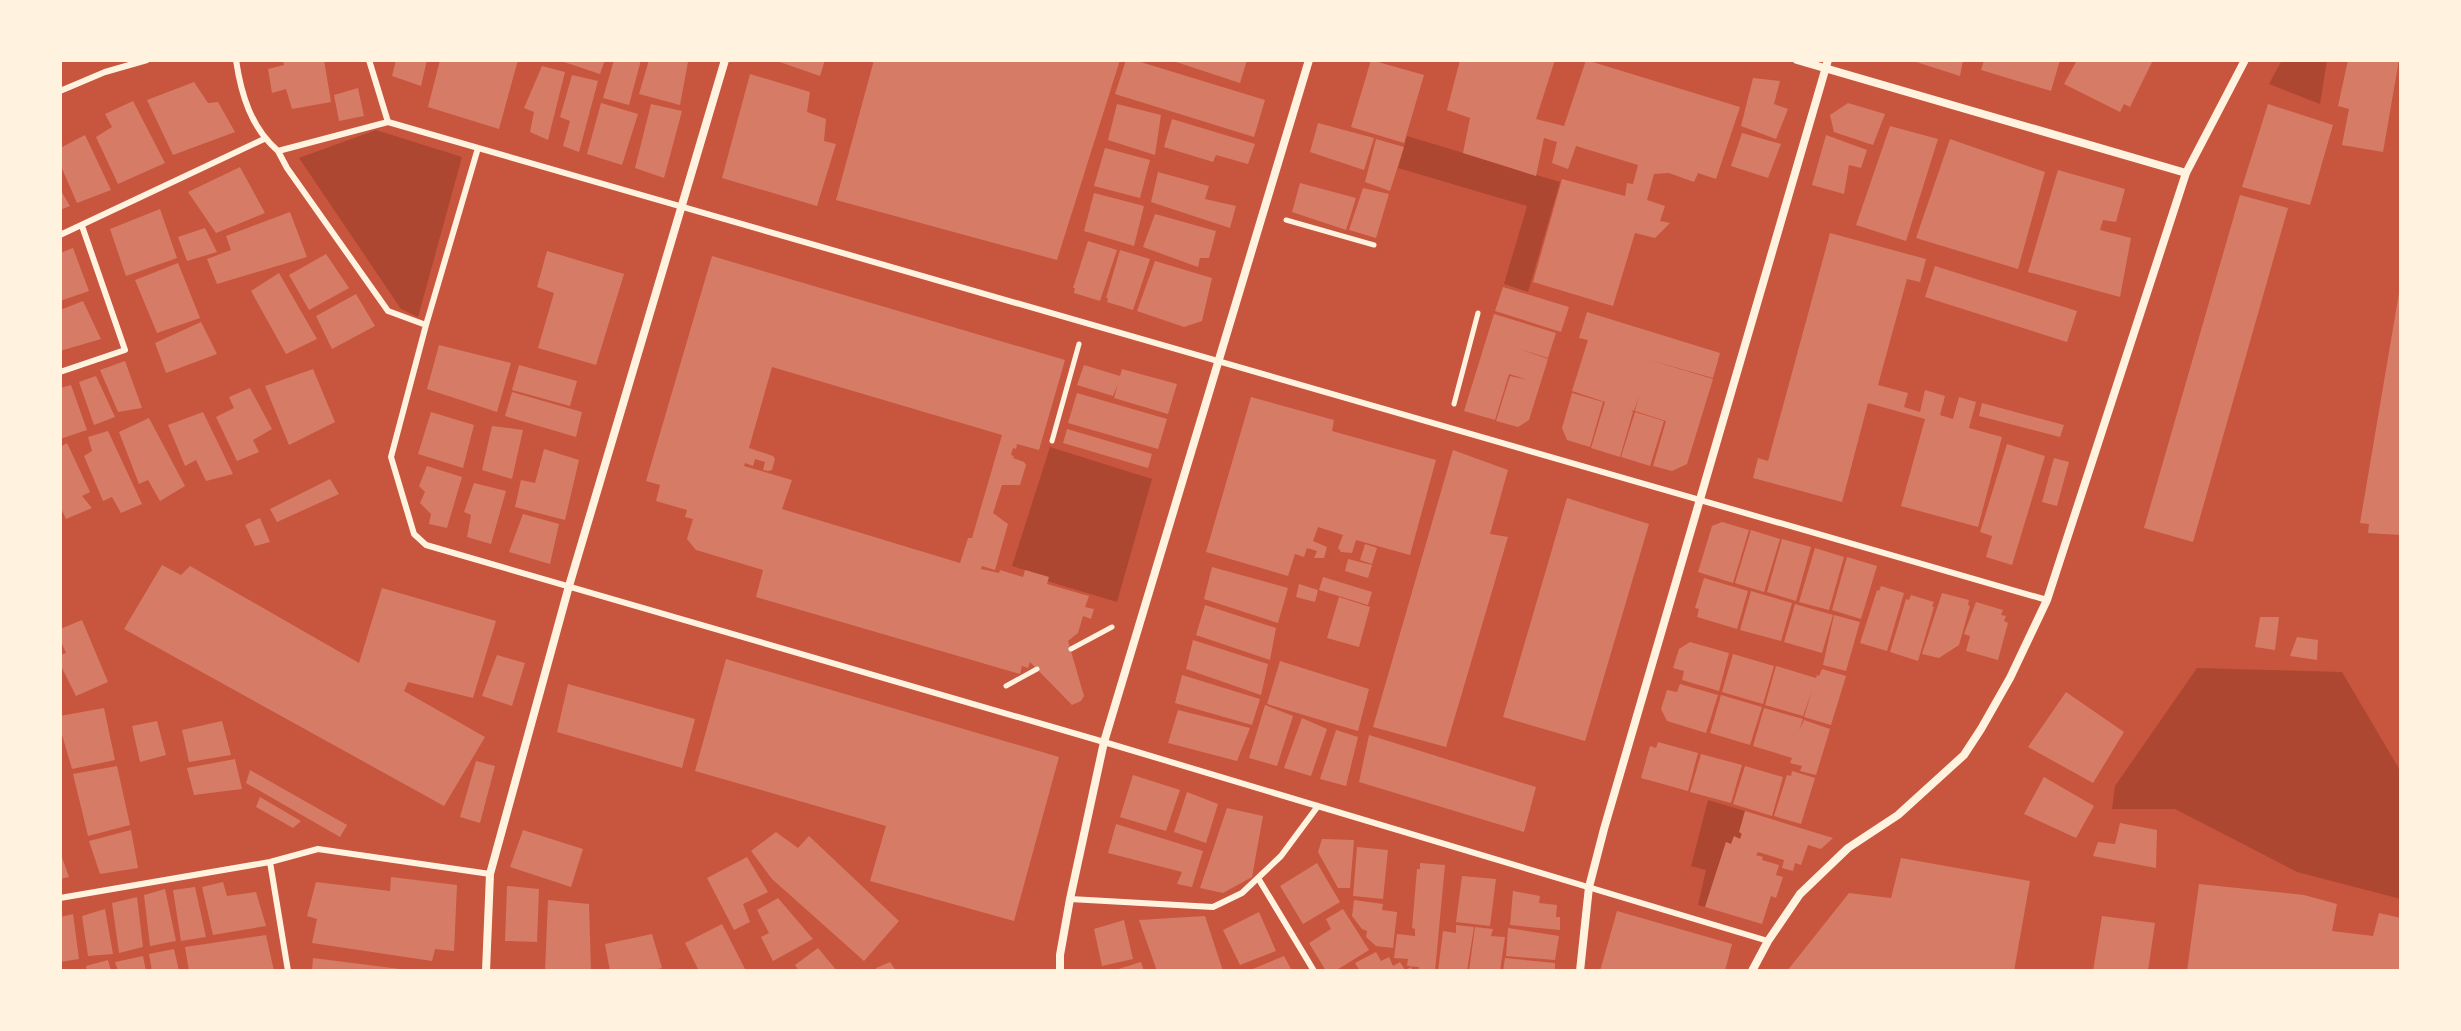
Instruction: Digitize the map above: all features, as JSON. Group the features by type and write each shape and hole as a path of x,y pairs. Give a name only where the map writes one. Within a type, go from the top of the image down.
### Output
{"street":[{"path":"486,971 490,874 569,586 725,60"},
{"path":"1060,971 1070,899 1104,742 1309,60"},
{"path":"1797,60 1826,64 2186,173"},
{"path":"1752,971 1800,894 1848,848 1898,815 1964,755 2010,678 2047,600 2186,173 2245,60"},
{"path":"1580,971 1589,887 1826,64"}],"lane":[{"path":"60,91 105,72 147,60"},
{"path":"236,60 241,92 264,139 278,151 388,311 426,325"},
{"path":"369,60 388,122"},
{"path":"278,151 388,122 2047,600"},
{"path":"60,235 264,139"},
{"path":"478,148 391,457 414,534 426,545 1104,742 1768,941"},
{"path":"60,372 125,350 82,226"},
{"path":"1070,899 1213,907 1242,893 1281,856 1318,806"},
{"path":"60,898 270,862 318,849 490,874"},
{"path":"270,862 288,971"},
{"path":"1258,878 1314,971"}],"path":[{"path":"1285,219 1374,245"},
{"path":"1451,413 1478,313"},
{"path":"1052,441 1080,339"},
{"path":"1071,649 1117,624"},
{"path":"997,692 1037,669"}],"shaded area":[{"path":"2282,60 2327,60 2320,104 2269,84"},
{"path":"376,130 462,157 418,317 401,309 299,158"},
{"path":"1407,136 1560,182 1528,292 1504,284 1527,206 1398,168"},
{"path":"1050,447 1152,479 1117,602 1047,581 1048,577 1012,566"},
{"path":"2197,668 2342,672 2401,772 2401,899 2297,872 2175,809 2112,809 2115,786"},
{"path":"1708,800 1745,811 1740,839 1734,837 1731,844 1726,842 1705,907 1698,905 1706,870 1691,866"}],"building":[{"path":"283,60 324,60 331,102 292,109 286,89 272,93 268,69 284,65"},
{"path":"396,60 427,60 421,86 392,76"},
{"path":"440,60 518,60 499,129 428,107"},
{"path":"558,60 605,60 600,74"},
{"path":"614,60 641,60 629,105 603,98"},
{"path":"649,60 688,62 680,105 639,94"},
{"path":"774,60 825,60 820,76"},
{"path":"874,60 1120,60 1057,260 836,200"},
{"path":"1126,60 1265,100 1254,137 1115,94"},
{"path":"1170,60 1247,60 1240,83"},
{"path":"1371,60 1424,75 1404,143 1351,127"},
{"path":"1460,60 1555,60 1536,119 1564,126 1586,60 1740,107 1716,179 1698,173 1694,182 1669,173 1654,174 1647,200 1665,206 1660,221 1670,223 1655,238 1635,233 1613,306 1533,282 1562,179 1625,196 1627,183 1633,184 1638,165 1576,146 1568,169 1552,163 1557,142 1544,138 1536,176 1463,153 1470,118 1447,110"},
{"path":"1910,60 1963,60 1960,76"},
{"path":"1984,60 2060,60 2051,91 1981,70"},
{"path":"2077,60 2153,60 2130,107 2124,104 2120,112 2064,84"},
{"path":"2348,60 2399,60 2383,152 2342,145 2349,109 2338,106"},
{"path":"542,66 565,72 548,140 530,132 534,112 524,108"},
{"path":"750,74 810,92 807,112 826,119 824,141 836,144 817,206 722,178"},
{"path":"572,75 598,81 579,152 563,146 570,121 560,117"},
{"path":"1753,78 1780,81 1774,104 1788,109 1776,139 1741,126"},
{"path":"194,82 208,103 218,102 235,132 173,155 147,100"},
{"path":"358,88 364,116 339,121 334,95"},
{"path":"133,101 165,163 118,184 96,137 112,127 105,114"},
{"path":"601,103 638,114 622,165 587,154"},
{"path":"1848,103 1885,114 1873,145 1834,132 1830,115"},
{"path":"651,104 682,111 664,178 635,168"},
{"path":"1117,104 1161,115 1155,155 1108,140"},
{"path":"2268,104 2333,125 2310,205 2242,187"},
{"path":"1172,119 1255,144 1248,164 1216,155 1213,162 1164,147"},
{"path":"1318,123 1374,138 1364,170 1310,152"},
{"path":"1890,126 1938,139 1906,241 1856,225"},
{"path":"1742,133 1781,144 1768,178 1731,166"},
{"path":"85,135 111,190 77,203 60,164 60,148"},
{"path":"1826,135 1867,150 1861,168 1849,165 1844,194 1812,185"},
{"path":"1376,139 1404,147 1390,191 1365,182"},
{"path":"1950,139 2045,172 2018,269 1916,238"},
{"path":"1105,148 1150,160 1140,198 1094,186"},
{"path":"240,167 265,213 216,233 188,192"},
{"path":"2058,170 2125,189 2116,222 2103,220 2100,230 2131,238 2120,297 2028,272"},
{"path":"1158,172 1209,186 1205,199 1236,206 1230,228 1151,202"},
{"path":"1300,183 1356,198 1346,230 1292,212"},
{"path":"1363,188 1389,194 1376,238 1349,230"},
{"path":"60,189 70,206 60,210"},
{"path":"1094,193 1144,206 1134,246 1084,231"},
{"path":"2240,195 2288,208 2193,542 2144,528"},
{"path":"160,209 177,258 126,276 110,229"},
{"path":"290,212 307,257 217,284 207,259 231,250 226,236"},
{"path":"1155,214 1216,231 1209,258 1200,258 1198,267 1143,247"},
{"path":"205,228 217,252 187,261 178,237"},
{"path":"1830,233 1926,259 1920,282 1907,279 1878,385 1908,393 1904,407 1920,412 1925,390 1945,396 1940,415 1953,419 1959,397 1976,402 1969,428 2002,437 1978,527 1901,506 1925,419 1868,403 1842,502 1753,478 1758,458 1768,461"},
{"path":"1088,241 1117,250 1100,301 1074,293 1073,288"},
{"path":"73,248 89,291 60,301 60,253"},
{"path":"1120,250 1150,259 1133,310 1107,302 1106,298"},
{"path":"547,251 624,274 596,365 538,348 554,293 537,287"},
{"path":"326,254 349,288 309,310 289,275"},
{"path":"712,256 1065,360 1039,450 1017,444 1016,449 1013,448 1013,458 1026,465 1020,485 1002,485 993,513 1008,524 995,570 982,566 981,569 999,573 1000,570 1023,577 1025,570 1049,577 1047,584 1089,596 1085,607 1094,609 1091,619 1083,616 1078,633 1068,641 1084,696 1072,705 1030,662 1028,668 1022,666 1020,674 756,597 763,570 696,550 687,539 693,519 685,517 687,510 656,501 660,485 646,481","holes":["772,367 1002,435 972,538 968,538 960,563 782,509 792,480 744,466 745,463 753,466 755,459 765,462 763,470 772,470 773,456 749,448"]},
{"path":"1155,261 1212,278 1202,321 1184,327 1137,311"},
{"path":"178,263 200,318 157,333 135,280"},
{"path":"1935,266 2077,311 2067,342 1925,297"},
{"path":"279,273 317,339 286,354 251,291"},
{"path":"1503,287 1569,307 1561,332 1495,311"},
{"path":"2399,293 2401,535 2368,533 2369,524 2360,523"},
{"path":"356,294 375,326 332,349 316,316"},
{"path":"83,301 101,339 60,351 60,310"},
{"path":"1587,312 1720,353 1713,378 1646,359 1713,379 1687,464 1672,471 1653,466 1666,421 1635,411 1639,395 1634,411 1631,410 1633,412 1620,457 1591,448 1605,402 1572,391 1588,340 1579,338"},
{"path":"1494,314 1556,333 1548,358 1520,349 1548,359 1529,420 1518,427 1496,421 1510,376 1528,380 1509,374 1495,420 1464,411"},
{"path":"201,322 217,354 166,373 155,343"},
{"path":"439,345 511,363 497,412 427,389"},
{"path":"125,361 142,408 118,412 100,370"},
{"path":"519,365 577,381 570,406 512,390"},
{"path":"1084,365 1120,376 1122,369 1177,384 1168,414 1114,398 1118,384 1113,396 1077,385"},
{"path":"313,369 335,422 289,445 265,386"},
{"path":"96,376 115,417 94,425 79,382"},
{"path":"71,385 87,430 60,439 60,388"},
{"path":"250,388 272,429 253,440 259,452 237,461 216,417 234,408 229,397"},
{"path":"512,392 582,412 576,437 505,416"},
{"path":"1077,393 1167,419 1158,449 1068,423"},
{"path":"1572,393 1603,402 1590,447 1567,440 1562,428"},
{"path":"1251,397 1334,420 1332,431 1436,460 1410,555 1356,540 1352,553 1341,552 1338,548 1343,535 1318,527 1313,541 1327,547 1324,558 1314,558 1317,551 1307,548 1304,557 1295,554 1288,576 1206,552"},
{"path":"1982,403 2064,425 2060,437 1979,416"},
{"path":"203,412 233,474 206,481 196,460 185,466 168,425"},
{"path":"431,412 474,425 463,468 418,454"},
{"path":"1635,412 1664,421 1650,466 1621,457"},
{"path":"149,418 185,486 160,501 148,480 139,484 119,432"},
{"path":"492,426 523,430 512,479 482,470"},
{"path":"1067,429 1152,454 1148,468 1063,443"},
{"path":"108,431 142,504 121,513 112,497 103,501 84,456 92,451 88,437"},
{"path":"67,443 90,492 82,496 92,508 66,519 60,506 60,447"},
{"path":"2007,444 2045,456 2012,565 1986,557 1992,536 1980,532"},
{"path":"544,449 579,460 565,520 515,507 521,480 535,483"},
{"path":"1453,450 1508,470 1490,534 1508,537 1446,747 1373,727"},
{"path":"2054,458 2069,462 2057,506 2042,502"},
{"path":"427,466 462,477 447,528 429,524 431,514 420,503 425,492 419,486"},
{"path":"330,479 339,494 277,522 270,509"},
{"path":"474,483 506,491 491,544 467,537 471,515 464,512"},
{"path":"1567,498 1649,524 1585,741 1503,717"},
{"path":"523,514 559,524 550,564 509,552"},
{"path":"260,518 270,542 255,546 245,525"},
{"path":"1722,522 1749,530 1733,583 1698,572 1712,526"},
{"path":"1751,530 1780,539 1764,592 1735,583"},
{"path":"1782,539 1811,547 1796,601 1767,592"},
{"path":"1365,544 1377,548 1372,564 1360,560"},
{"path":"1815,548 1844,557 1829,610 1799,602"},
{"path":"1847,557 1877,566 1861,619 1832,610"},
{"path":"1348,559 1372,565 1368,578 1345,571"},
{"path":"162,565 181,575 190,566 359,663 382,588 496,621 473,698 408,682 404,691 485,737 444,806 124,629"},
{"path":"1212,567 1288,588 1278,623 1204,599"},
{"path":"1323,577 1372,592 1368,605 1319,590"},
{"path":"1704,578 1748,591 1737,629 1697,617 1699,609 1695,608"},
{"path":"1299,584 1318,590 1315,602 1296,597"},
{"path":"1881,586 1904,593 1887,651 1860,643"},
{"path":"1751,591 1792,603 1781,641 1740,630"},
{"path":"1942,593 1969,600 1970,606 1959,645 1939,658 1922,654"},
{"path":"1911,595 1934,602 1918,661 1890,652 1906,599 1909,600"},
{"path":"1339,597 1370,607 1359,647 1327,638"},
{"path":"1976,602 2003,610 2001,615 2006,616 2004,621 2008,623 1998,660 1966,651 1970,636 1964,634"},
{"path":"1795,604 1833,615 1822,653 1784,642"},
{"path":"1205,605 1276,628 1270,660 1196,635"},
{"path":"1834,615 1860,622 1846,671 1823,665"},
{"path":"2260,617 2279,617 2275,650 2255,647"},
{"path":"82,620 108,682 76,696 60,664 60,655 66,653 60,639 60,629"},
{"path":"2297,637 2318,640 2317,660 2290,656"},
{"path":"1193,640 1268,664 1261,695 1186,669"},
{"path":"1690,642 1729,653 1719,691 1682,680 1684,671 1673,668 1679,649"},
{"path":"1733,654 1774,666 1763,704 1722,692"},
{"path":"497,655 525,663 512,706 482,696"},
{"path":"726,659 1059,757 1014,921 870,881 886,826 695,771"},
{"path":"1280,661 1369,689 1358,731 1267,704"},
{"path":"1776,666 1816,678 1822,669 1846,676 1831,725 1804,717 1812,691 1803,716 1765,705"},
{"path":"1182,675 1260,699 1252,725 1175,703"},
{"path":"568,684 695,719 682,768 557,732"},
{"path":"1680,684 1718,695 1706,733 1667,721 1661,709 1667,690 1677,692"},
{"path":"2066,692 2124,732 2093,783 2028,747"},
{"path":"1721,695 1762,707 1750,745 1710,733"},
{"path":"1265,705 1293,716 1277,766 1249,758"},
{"path":"104,708 115,760 72,769 60,728 60,716"},
{"path":"1764,708 1803,719 1799,730 1804,720 1830,729 1816,775 1800,771 1802,766 1790,763 1792,758 1753,746"},
{"path":"1178,710 1250,728 1237,761 1168,743"},
{"path":"1302,718 1327,729 1311,776 1284,768"},
{"path":"157,721 166,755 140,762 132,726"},
{"path":"222,721 231,755 189,762 182,730"},
{"path":"1336,730 1358,737 1346,786 1320,779"},
{"path":"1369,735 1536,787 1524,832 1359,782"},
{"path":"1658,742 1698,753 1688,791 1641,778 1650,746 1656,748"},
{"path":"1701,754 1742,765 1731,803 1690,792"},
{"path":"235,759 242,789 194,795 187,768"},
{"path":"476,761 495,766 480,823 460,817"},
{"path":"117,766 130,825 88,836 73,774"},
{"path":"1745,766 1783,777 1772,816 1733,804"},
{"path":"250,770 347,825 340,837 246,783"},
{"path":"1792,771 1815,778 1801,824 1774,816 1787,775 1791,776"},
{"path":"1133,775 1180,790 1166,831 1120,817"},
{"path":"2044,777 2094,806 2076,838 2024,814"},
{"path":"1187,792 1218,804 1206,843 1174,832"},
{"path":"260,797 301,821 293,828 256,807"},
{"path":"1227,808 1263,816 1252,877 1223,893 1200,888"},
{"path":"1745,811 1833,838 1821,849 1808,845 1801,865 1795,863 1793,871 1782,868 1784,860 1758,852 1756,855 1763,857 1762,860 1779,865 1776,875 1783,877 1776,898 1771,896 1762,924 1705,907 1726,842 1731,844 1734,836 1740,839"},
{"path":"2120,823 2157,830 2156,868 2093,856 2098,842 2115,844"},
{"path":"1116,824 1203,851 1192,887 1177,884 1182,872 1108,853"},
{"path":"131,830 138,868 100,874 89,841"},
{"path":"523,830 583,849 571,887 510,867"},
{"path":"776,832 798,848 809,836 899,921 864,961 772,879 751,851"},
{"path":"1322,839 1354,840 1350,888 1338,888 1318,852"},
{"path":"1357,847 1388,850 1383,899 1353,896"},
{"path":"60,852 69,877 60,879"},
{"path":"747,857 768,892 743,904 750,922 734,930 707,878"},
{"path":"1901,858 2030,881 2014,971 1787,971 1849,893 1891,898"},
{"path":"1317,863 1340,902 1303,924 1280,886"},
{"path":"1420,863 1445,865 1435,971 1418,971 1419,967 1407,966 1408,959 1394,958 1397,934 1415,936 1415,929 1412,928"},
{"path":"1462,876 1496,879 1490,926 1456,922"},
{"path":"391,877 457,885 454,951 435,949 432,961 312,943 317,919 307,916 316,882 390,891"},
{"path":"223,882 227,896 256,892 266,926 213,935 202,887"},
{"path":"2199,884 2304,895 2337,904 2332,931 2373,936 2379,913 2401,918 2401,971 2187,971"},
{"path":"507,886 539,889 537,942 505,941"},
{"path":"195,887 206,937 181,941 173,890"},
{"path":"165,889 176,941 150,946 144,895"},
{"path":"1513,891 1540,896 1539,903 1557,905 1556,917 1560,917 1560,930 1510,925"},
{"path":"137,897 143,947 119,953 112,903"},
{"path":"778,898 813,939 773,961 761,937 769,933 757,910"},
{"path":"548,900 589,904 591,971 545,971"},
{"path":"1354,900 1383,904 1382,910 1397,912 1393,948 1376,946 1366,937 1367,931 1352,916"},
{"path":"105,909 113,954 88,956 82,916"},
{"path":"1343,909 1369,950 1335,971 1326,971 1309,943 1331,929 1326,919"},
{"path":"1617,911 1732,944 1725,971 1600,971"},
{"path":"1259,912 1276,951 1240,965 1223,930"},
{"path":"73,914 79,959 60,962 60,917"},
{"path":"1205,916 1223,971 1157,971 1139,920"},
{"path":"2102,916 2155,923 2148,971 2093,971"},
{"path":"1124,920 1133,959 1102,966 1094,929"},
{"path":"722,924 746,971 699,971 685,943"},
{"path":"1456,925 1474,927 1467,971 1438,971 1443,931 1456,933"},
{"path":"1475,927 1493,929 1491,936 1505,937 1500,971 1469,971"},
{"path":"1508,928 1559,936 1555,960 1506,956"},
{"path":"652,934 662,968 610,971 605,944"},
{"path":"266,935 274,971 189,971 185,947"},
{"path":"818,948 837,971 799,971 795,965"},
{"path":"174,949 179,971 152,971 149,954"},
{"path":"1376,952 1381,961 1389,957 1393,966 1400,962 1405,970 1411,967 1413,971 1360,971 1355,963"},
{"path":"143,956 146,971 118,971 115,962"},
{"path":"1284,956 1292,971 1248,971"},
{"path":"313,958 400,969 400,971 312,971"},
{"path":"1505,958 1555,963 1555,971 1503,971"},
{"path":"108,960 111,971 87,971 86,966"},
{"path":"890,962 896,971 878,971 876,968"},
{"path":"1141,962 1144,971 1115,971 1115,970"}]}
